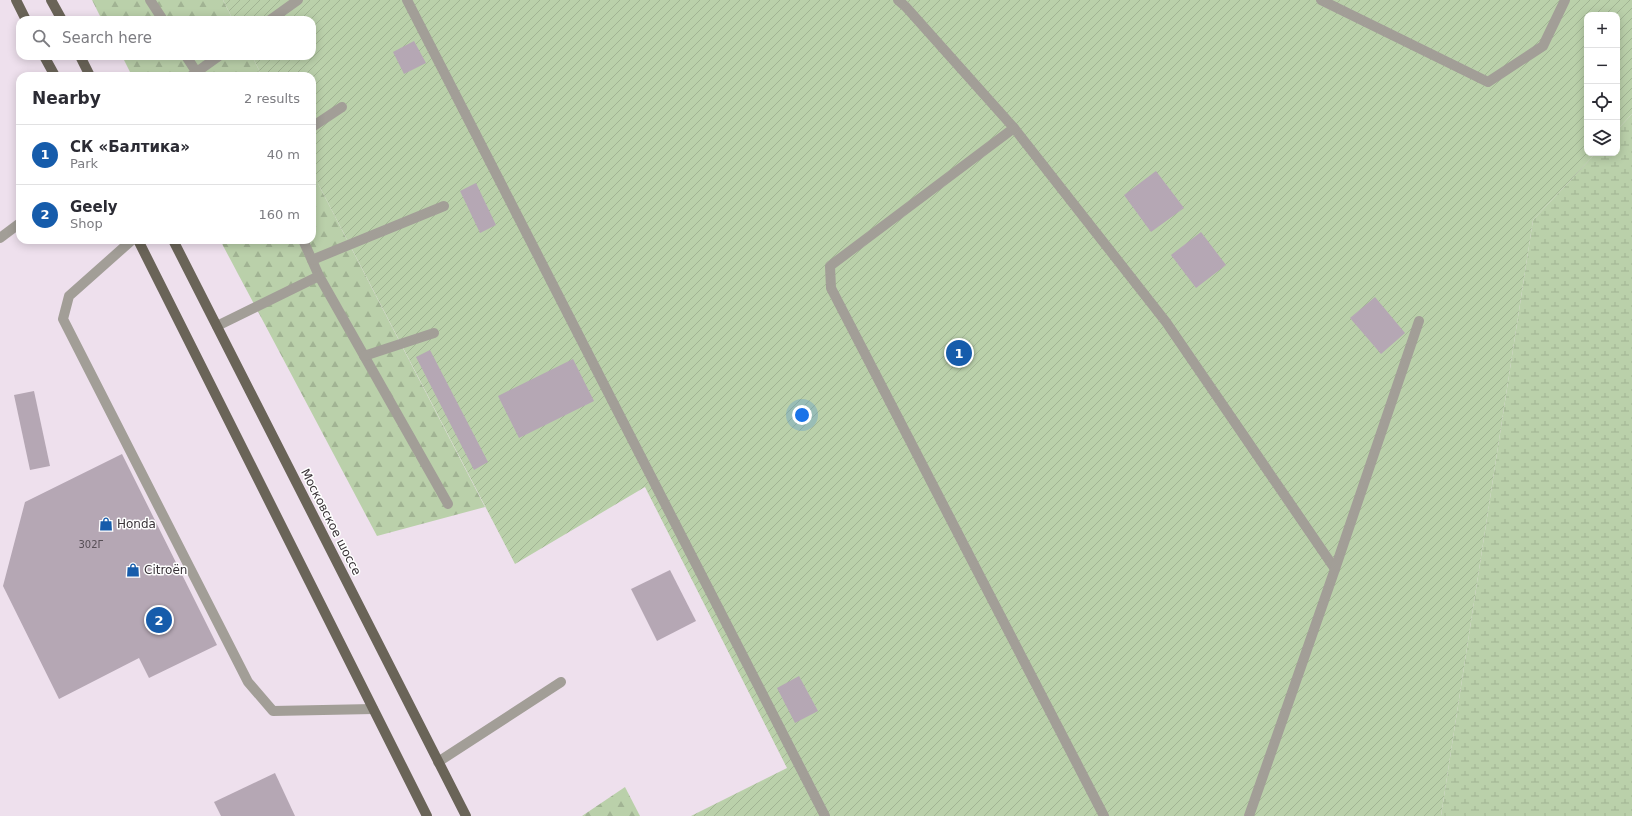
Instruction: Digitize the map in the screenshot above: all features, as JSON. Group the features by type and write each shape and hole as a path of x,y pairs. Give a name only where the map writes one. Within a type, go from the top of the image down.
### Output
{"main road":[{"path":"16,0 24,16"},
{"path":"51,0 60,16"},
{"path":"46,60 53,72"},
{"path":"82,60 88,72"},
{"path":"140,244 428,816"},
{"name":"Московское шоссе","path":"175,244 466,816"}],"street":[{"path":"150,0 160,16"},
{"path":"276,16 298,0"},
{"path":"407,0 825,816"},
{"path":"898,0 906,7 1014,128 1166,322 1336,569"},
{"path":"1321,0 1488,82 1543,46 1565,0"},
{"path":"188,60 194,72"},
{"path":"200,72 214,60"},
{"path":"316,123 342,107"},
{"path":"1014,128 830,266 831,288 1104,816"},
{"path":"312,260 444,206"},
{"path":"0,238 16,226"},
{"path":"128,244 69,296 63,319 248,682 273,711 374,708"},
{"path":"304,244 319,276 448,504"},
{"path":"217,326 319,276"},
{"path":"1249,816 1336,569 1419,321"},
{"path":"364,356 434,333"},
{"path":"438,762 561,682"}],"green space":[{"path":"92,0 223,0 231,16 100,16"},
{"path":"223,0 1632,0 1632,114 1620,127 1620,12 1584,12 1584,156 1593,156 1533,220 1441,816 691,816 787,768 645,487 515,564 316,180 316,72 260,72 254,60 316,60 316,16 231,16"},
{"path":"124,60 254,60 260,72 130,72"},
{"path":"1632,114 1632,816 1441,816 1533,220 1593,156 1620,156 1620,127"},
{"path":"316,180 485,507 377,536 222,244 316,244"},
{"path":"625,787 640,816 582,816"}],"building":[{"path":"414,41 426,63 404,74 393,52"},
{"path":"1156,171 1184,208 1151,232 1124,195"},
{"path":"476,183 496,225 480,233 460,191"},
{"path":"1201,232 1226,265 1196,288 1171,255"},
{"path":"1375,297 1405,333 1381,354 1350,318"},
{"path":"430,350 488,462 474,470 416,357"},
{"path":"573,359 594,401 519,438 498,396"},
{"path":"34,391 50,466 30,470 14,395"},
{"path":"122,454 217,645 149,678 139,658 59,699 3,586 25,502"},
{"path":"670,570 696,621 657,641 631,589"},
{"path":"799,676 818,711 795,723 777,688"},
{"path":"275,773 295,816 221,816 214,802"}],"place":[{"name":"СК «Балтика»","path":"959,353"},
{"name":"Honda","path":"106,524"},
{"name":"Citroën","path":"133,570"},
{"name":"Geely","path":"159,620"}]}
